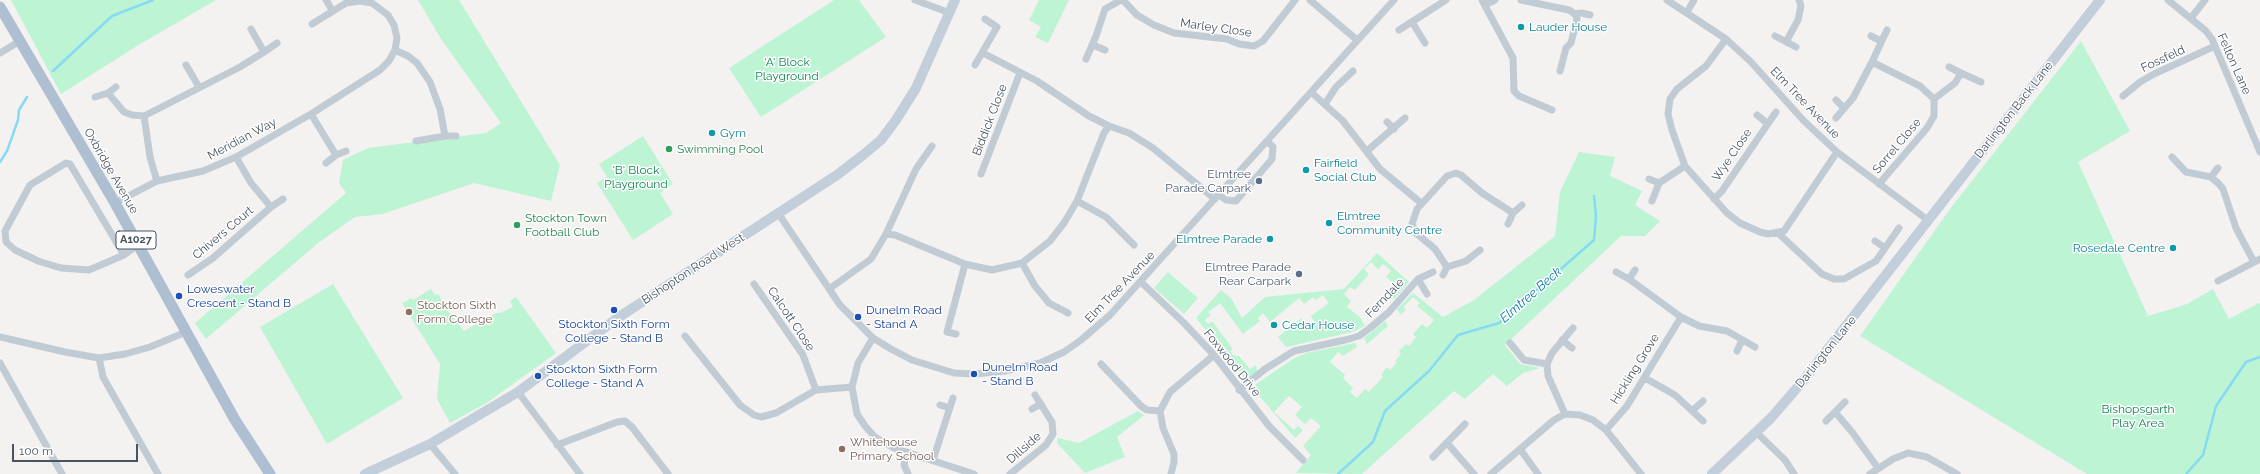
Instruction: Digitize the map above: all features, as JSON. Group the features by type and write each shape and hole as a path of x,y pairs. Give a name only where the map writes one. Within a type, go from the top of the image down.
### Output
{"main road":[{"name":"Oxbridge Avenue","path":"0,7 115,203 235,420 270,474"}],"street":[{"path":"326,0 332,10"},
{"path":"916,0 950,13"},
{"name":"Bishopton Road West","path":"365,474 430,444 518,392 619,317 837,175 881,140 896,120 916,88 955,0"},
{"name":"Marley Close","path":"1086,59 1093,44 1105,9 1122,0 1137,14 1154,25 1174,33 1227,39 1239,44 1254,46 1264,41 1295,0"},
{"path":"1310,0 1357,40"},
{"name":"Elm Tree Avenue","path":"778,214 829,289 854,321 873,338 912,360 954,372 974,374 1021,368 1041,362 1064,352 1110,316 1394,0"},
{"path":"1399,30 1446,0"},
{"path":"1495,0 1483,3 1513,58 1514,91 1519,96 1552,110"},
{"path":"1521,0 1544,2 1569,10 1575,14 1577,19 1571,43 1566,48 1560,71"},
{"name":"Elm Tree Avenue","path":"1667,0 1726,39 1755,67 1803,120 1837,152 1929,221"},
{"path":"1687,12 1694,0"},
{"path":"1786,42 1798,20 1801,6 1799,0"},
{"name":"Darlington Back Lane","path":"1929,221 2100,0"},
{"name":"Felton Lane","path":"2168,0 2206,31 2215,46 2260,152"},
{"path":"2191,18 2205,0"},
{"path":"312,24 332,10 346,3 360,1 380,8 388,15 394,25 397,38 395,50 408,56 417,63 430,82 440,109 445,136"},
{"path":"1575,14 1582,13 1590,15"},
{"path":"975,65 997,27 985,19"},
{"path":"1412,22 1425,43"},
{"path":"251,29 264,52"},
{"path":"1836,118 1853,98 1887,30"},
{"path":"1775,36 1796,48"},
{"path":"1871,36 1881,41"},
{"path":"1726,39 1706,66 1682,83 1670,99 1669,121 1685,166 1714,199 1740,223 1768,234 1778,233 1788,226 1837,152"},
{"path":"0,53 20,41"},
{"path":"108,93 124,112 132,115 144,116 240,67 277,43"},
{"path":"1093,44 1105,50"},
{"name":"Fossfeld","path":"2123,96 2140,82 2154,74 2215,46"},
{"name":"Meridian Way","path":"115,203 157,181 203,171 236,157 311,114 380,70 389,61 395,50"},
{"name":"Biddick Close","path":"983,53 1037,81 1089,116 1129,134 1153,148 1172,161 1217,197"},
{"path":"1872,62 1920,86 1934,99 1954,83 1961,73"},
{"path":"186,65 199,87"},
{"path":"1949,67 1981,82"},
{"path":"1324,104 1336,87 1354,71"},
{"name":"Biddick Close","path":"981,174 1020,73"},
{"path":"95,97 108,93 116,87"},
{"path":"1311,92 1344,121 1380,169 1421,203"},
{"name":"Sorrel Close","path":"1879,184 1927,128 1934,116 1934,99"},
{"path":"1836,100 1844,108"},
{"name":"Wye Close","path":"1714,199 1722,191 1767,123 1776,112"},
{"path":"311,114 336,155"},
{"name":"Wye Close","path":"1757,115 1767,123"},
{"path":"144,116 150,157 157,181"},
{"path":"1367,151 1405,118"},
{"path":"1387,122 1394,129"},
{"path":"886,234 895,235 965,264 992,270 1022,263 1050,241 1064,223 1077,201 1104,133 1110,126"},
{"path":"416,141 445,136 456,136"},
{"path":"1217,197 1236,201 1272,159 1272,147 1267,141"},
{"path":"829,289 865,264 886,234 916,169 932,146"},
{"path":"326,163 336,155 346,151"},
{"name":"Chivers Court","path":"236,157 251,183 271,207"},
{"path":"2172,157 2186,172 2211,178 2223,189 2236,228 2257,261 2218,280"},
{"path":"124,255 70,164 66,164 30,185 5,231 6,242 15,250 38,261 61,268 89,270 124,255 138,245"},
{"path":"1652,201 1659,183 1685,166"},
{"path":"2211,178 2218,168"},
{"path":"1447,267 1435,249 1416,234 1412,224 1417,209 1421,203 1447,176 1456,173 1513,214"},
{"path":"1649,179 1659,183"},
{"name":"Chivers Court","path":"188,275 208,262 271,207 283,199"},
{"path":"1077,201 1106,217 1134,245"},
{"path":"1508,224 1513,214 1522,205"},
{"name":"Darlington Lane","path":"1712,474 1757,433 1803,381 1929,221"},
{"path":"1778,233 1817,270 1834,279 1844,280 1876,261 1899,228"},
{"path":"1875,241 1884,248"},
{"path":"1443,275 1447,267 1466,261 1480,250"},
{"path":"1022,263 1035,286 1049,303 1068,313"},
{"path":"956,334 947,332 965,264"},
{"path":"1630,279 1635,270"},
{"name":"Ferndale","path":"1239,390 1265,369 1294,350 1345,340 1370,328 1389,312 1418,279 1433,272"},
{"path":"1616,272 1630,279 1681,317 1699,326 1727,331 1755,347"},
{"name":"Ferndale","path":"1418,279 1428,294"},
{"name":"Foxwood Drive","path":"1141,282 1184,322 1214,355 1239,390 1269,426 1303,460"},
{"name":"Calcott Close","path":"754,284 803,355 816,390"},
{"name":"Hickling Grove","path":"1606,430 1627,406 1681,317"},
{"path":"1565,414 1548,376 1547,364 1552,353 1573,328"},
{"path":"0,337 99,358 124,354 150,347 186,332"},
{"path":"685,336 740,405 754,415 762,417 776,413 816,390 852,387"},
{"path":"873,338 858,363 852,387 857,414 865,426 875,437 886,444 933,460 960,472 974,474"},
{"path":"1562,340 1572,348"},
{"path":"1737,351 1742,340"},
{"path":"1510,343 1524,360 1547,364"},
{"path":"1171,474 1174,454 1163,428 1160,411 1170,392 1214,355"},
{"path":"99,358 103,377 158,474"},
{"path":"0,363 62,474"},
{"path":"1101,364 1141,406 1147,410 1160,411"},
{"path":"1645,378 1675,395 1693,410 1703,421"},
{"path":"518,392 580,474"},
{"name":"Dillside","path":"1010,474 1046,445 1053,434 1052,422 1035,394"},
{"path":"933,460 953,398"},
{"path":"1693,410 1703,401"},
{"path":"1826,421 1845,402"},
{"path":"1032,409 1041,404"},
{"path":"940,405 950,408"},
{"path":"1835,412 1852,432 1878,468"},
{"path":"1491,474 1554,420 1565,414 1587,417 1606,430 1642,474"},
{"path":"558,444 617,422 625,421 632,426 668,474"},
{"path":"1433,457 1448,444 1465,424"},
{"path":"1757,433 1785,460 1794,474"},
{"path":"430,444 455,474"},
{"path":"1448,444 1474,474"},
{"path":"1520,449 1538,474"},
{"path":"908,452 904,465 908,474"},
{"path":"1870,474 1900,455 1912,454 1927,457 1957,474"}],"green space":[{"path":"11,0 216,0 137,46 61,94"},
{"path":"418,0 459,0 560,165 551,201 474,183 383,214 355,217 318,243 206,339 195,323 346,193 339,183 343,160 368,148 486,133 501,123 441,39"},
{"name":"'A' Block Playground","path":"834,0 859,0 886,37 761,117 729,68"},
{"path":"1039,0 1069,0 1048,43 1035,37 1041,27 1029,20"},
{"name":"Bishopsgarth Play Area","path":"2081,41 2130,131 2078,162 2148,316 2187,304 2213,289 2229,319 2259,303 2260,304 2260,474 2087,474 1860,336 1950,209"},
{"name":"'B' Block Playground","path":"643,136 673,184 660,193 673,214 633,240 597,183 607,177 599,164"},
{"path":"1579,152 1615,157 1610,176 1642,191 1635,205 1660,221 1645,236 1621,236 1505,345 1520,364 1540,368 1523,373 1507,386 1493,374 1465,399 1454,391 1362,474 1296,473 1311,455 1303,446 1321,426 1311,418 1305,424 1295,415 1302,407 1289,396 1274,412 1294,430 1298,426 1303,430 1295,438 1255,391 1256,384 1293,359 1306,353 1355,343 1357,347 1343,356 1338,352 1330,362 1345,375 1343,378 1353,388 1350,392 1357,398 1365,389 1369,392 1383,377 1381,375 1387,367 1390,370 1397,362 1395,361 1401,354 1399,351 1406,344 1409,346 1416,337 1413,334 1422,324 1427,328 1434,320 1417,306 1420,303 1413,297 1403,307 1406,309 1401,315 1397,309 1413,293 1443,317 1474,300 1555,236 1560,192"},
{"path":"1377,253 1409,282 1394,299 1388,293 1395,285 1386,277 1391,271 1383,264 1378,269 1371,262 1364,269 1369,274 1355,290 1350,287 1344,294 1351,301 1347,307 1360,317 1365,326 1352,332 1286,347 1278,337 1302,318 1308,326 1314,321 1311,316 1329,303 1323,295 1316,300 1313,297 1304,304 1299,298 1270,322 1263,313 1258,318 1260,321 1243,334 1220,303 1208,312 1211,315 1205,320 1208,324 1212,321 1233,349 1230,351 1233,355 1239,356 1250,369 1256,365 1258,375 1248,382 1196,318 1221,290 1231,298 1242,318 1265,297 1344,289"},
{"path":"1168,272 1198,298 1184,314 1154,288"},
{"path":"333,284 403,398 327,444 260,327"},
{"path":"431,289 435,295 438,294 448,311 464,331 496,313 500,313 513,307 510,301 516,297 556,353 488,402 450,423 437,399 440,364 402,303 412,298 413,300"},
{"path":"1385,321 1388,326 1367,344 1364,338"},
{"path":"1138,411 1144,415 1117,437 1125,457 1085,473 1057,443 1058,438 1079,443"}],"waterway":[{"path":"53,71 112,16 153,0"},
{"path":"0,162 7,151 18,120 19,110 27,97"},
{"name":"Elmtree Beck","path":"1338,474 1373,442 1385,411 1429,371 1458,335 1499,323 1594,240 1596,216 1594,196"},
{"path":"2186,474 2203,455 2216,406 2246,362 2260,357"}],"place":[{"name":"Lauder House","path":"1521,27"},
{"name":"Gym","path":"712,133"},
{"name":"Swimming Pool","path":"669,149"},
{"name":"Fairfield Social Club","path":"1306,170"},
{"name":"Elmtree Parade Carpark","path":"1259,181"},
{"name":"Elmtree Community Centre","path":"1329,223"},
{"name":"Stockton Town Football Club","path":"517,225"},
{"name":"Elmtree Parade","path":"1270,239"},
{"name":"Rosedale Centre","path":"2173,248"},
{"name":"Elmtree Parade Rear Carpark","path":"1299,274"},
{"name":"Loweswater Crescent - Stand B","path":"179,296"},
{"name":"Stockton Sixth Form College - Stand B","path":"614,310"},
{"name":"Stockton Sixth Form College","path":"409,312"},
{"name":"Dunelm Road - Stand A","path":"858,317"},
{"name":"Cedar House","path":"1274,325"},
{"name":"Dunelm Road - Stand B","path":"974,374"},
{"name":"Stockton Sixth Form College - Stand A","path":"538,376"},
{"name":"Whitehouse Primary School","path":"842,449"}]}
